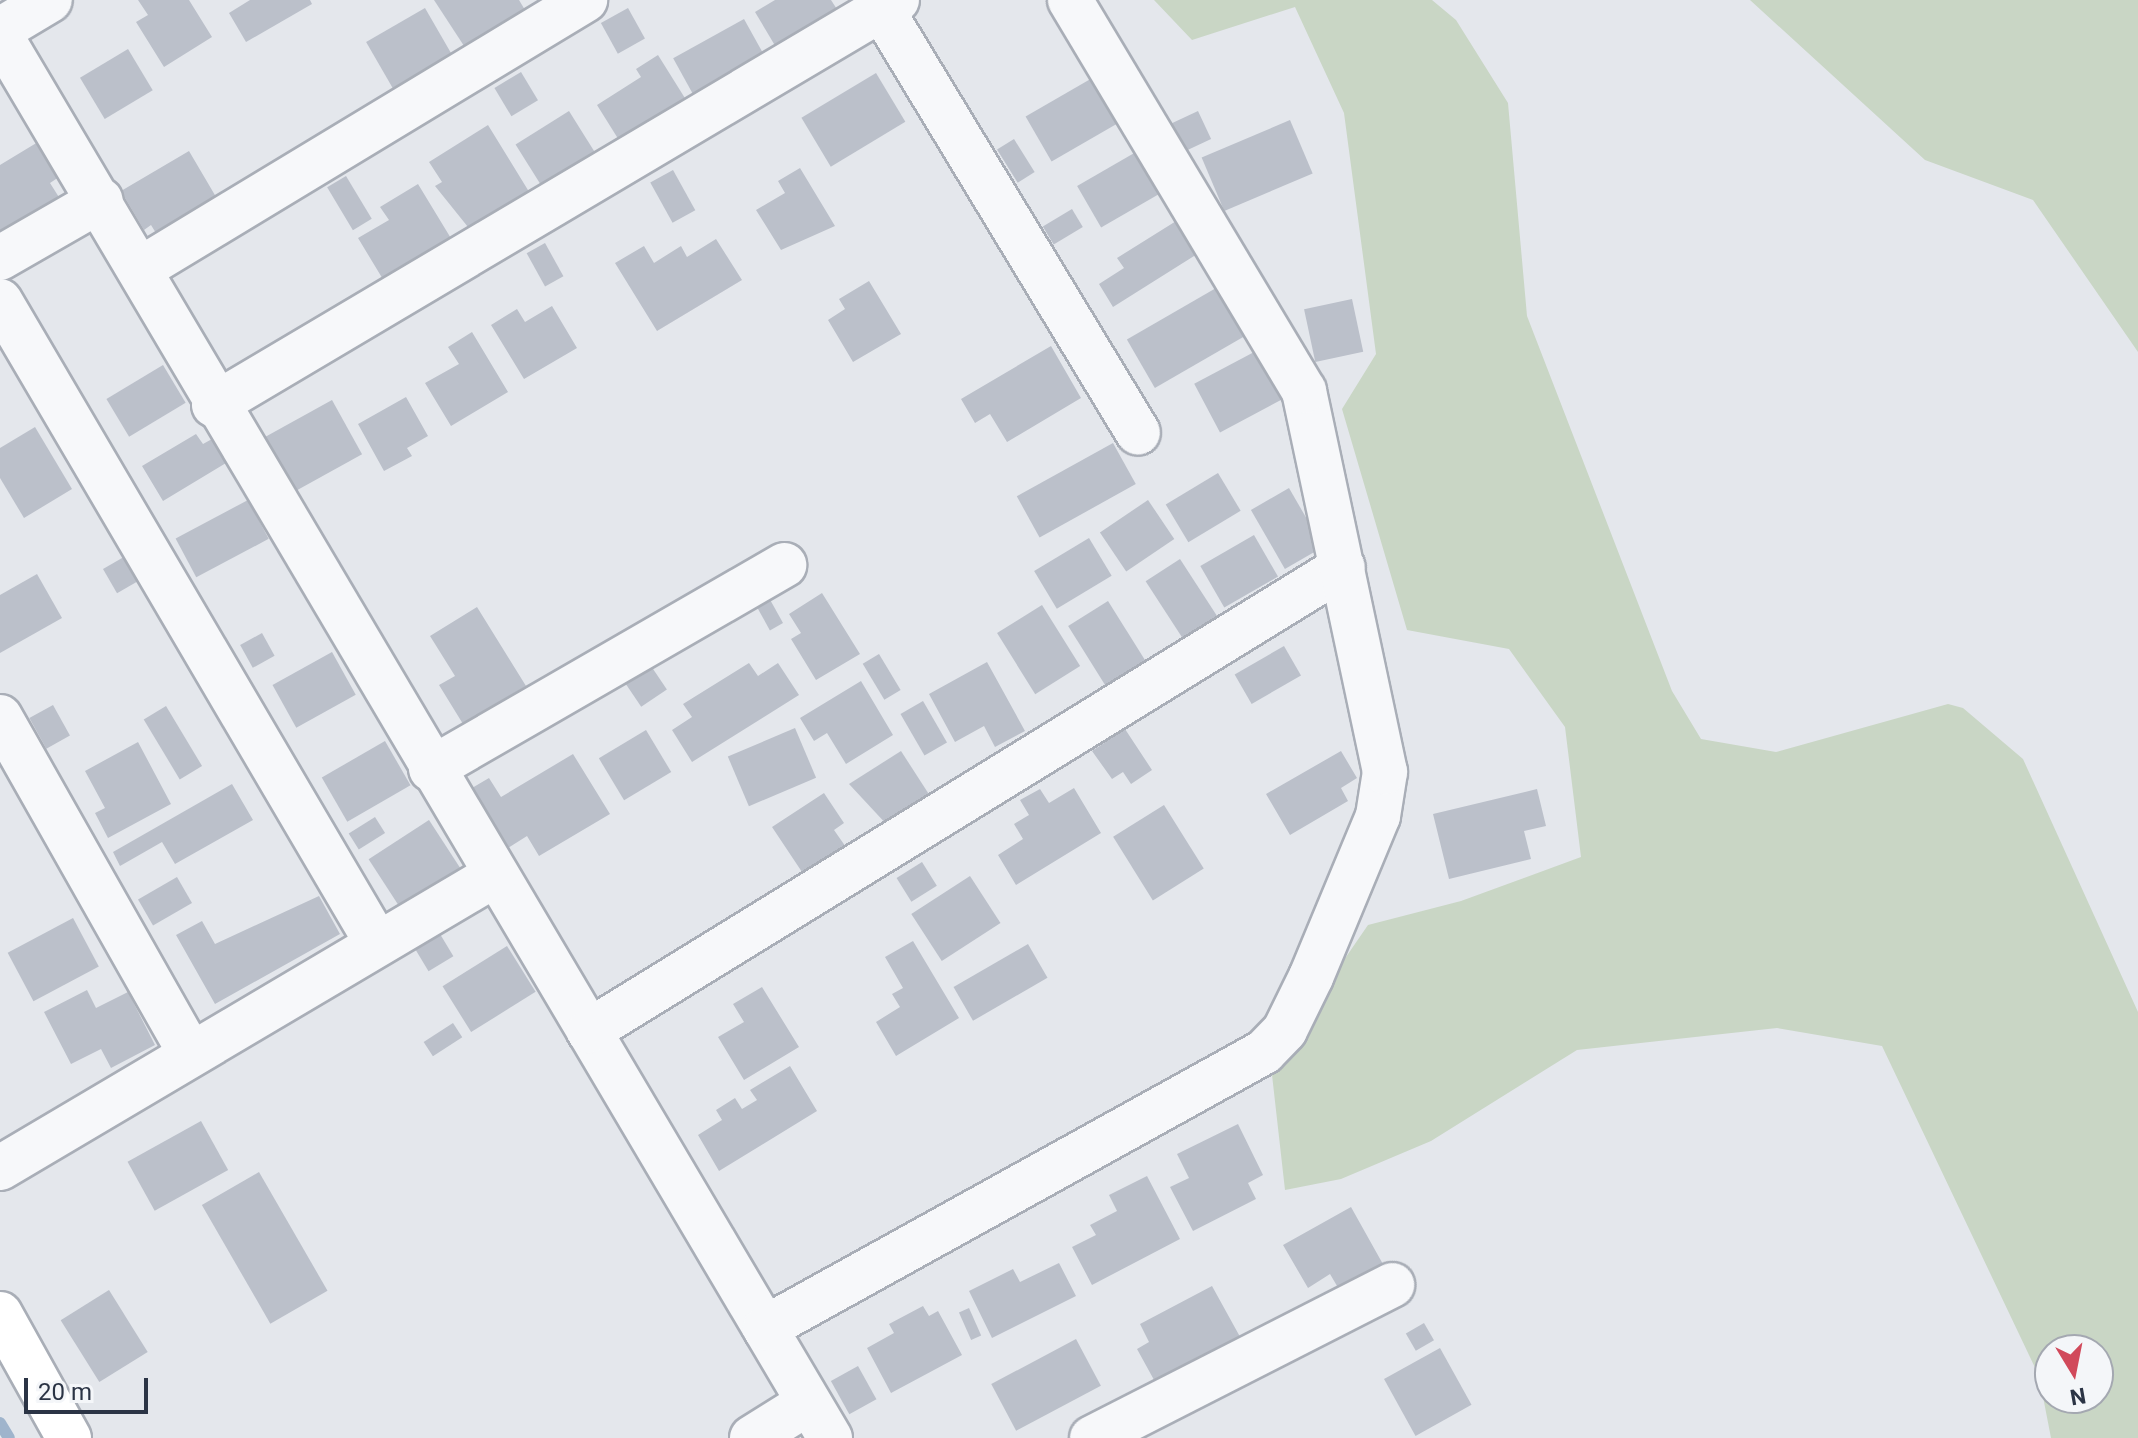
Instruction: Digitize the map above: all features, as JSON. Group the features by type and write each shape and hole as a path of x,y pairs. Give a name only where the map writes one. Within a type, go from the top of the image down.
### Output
{"main road":[{"path":"1,1320 69,1438"}],"street":[{"path":"50,0 0,32 142,268 214,405 819,1420 752,1438"},
{"path":"142,268 585,0"},
{"path":"765,1328 1264,1052 1285,1030 1378,816 1385,772 1304,391 1070,0"},
{"path":"214,405 890,5 1138,433"},
{"path":"0,258 101,200"},
{"path":"0,301 377,943"},
{"path":"431,769 784,565"},
{"path":"589,1031 1343,567"},
{"path":"0,717 190,1053"},
{"path":"0,1168 495,875"},
{"path":"1092,1438 1392,1285"}],"green space":[{"path":"1154,0 1432,0 1456,20 1508,103 1527,316 1672,691 1701,739 1776,752 1948,704 1963,708 2023,759 2138,1012 2138,1438 2051,1438 2046,1414 2114,1414 2114,1334 2034,1334 2034,1365 1882,1046 1777,1028 1577,1050 1431,1141 1341,1179 1285,1190 1271,1066 1368,925 1461,901 1581,857 1565,727 1509,649 1407,630 1342,409 1376,354 1344,113 1295,7 1192,40"},
{"path":"1750,0 2138,0 2138,352 2033,200 1925,160"}],"building":[{"path":"138,0 189,0 212,37 164,67 136,22 148,15"},
{"path":"250,0 310,0 312,4 246,42 229,13"},
{"path":"434,0 519,0 525,10 466,49"},
{"path":"775,0 831,0 842,17 780,54 755,12"},
{"path":"425,8 453,56 394,90 366,42"},
{"path":"628,8 645,39 618,54 601,23"},
{"path":"744,19 767,60 696,99 673,58"},
{"path":"128,49 153,90 105,119 80,78"},
{"path":"658,55 688,103 622,145 597,105 641,77 636,69"},
{"path":"521,72 538,100 511,116 494,88"},
{"path":"876,73 905,122 831,167 801,118"},
{"path":"1094,77 1120,122 1052,162 1026,116"},
{"path":"569,111 597,155 543,188 516,144"},
{"path":"1198,111 1211,139 1181,153 1168,125"},
{"path":"1290,120 1313,173 1224,211 1202,158"},
{"path":"488,125 531,195 472,232 435,186 442,182 429,162"},
{"path":"1014,139 1035,172 1018,183 997,150"},
{"path":"38,142 59,177 50,183 62,202 0,240 0,165"},
{"path":"189,151 219,202 159,238 151,225 144,230 121,191"},
{"path":"1136,152 1160,194 1101,228 1077,186"},
{"path":"800,168 835,226 781,250 756,210 785,193 778,181"},
{"path":"673,170 695,210 673,223 650,183"},
{"path":"346,176 372,219 353,230 327,187"},
{"path":"418,184 452,240 384,281 358,238 389,220 380,207"},
{"path":"1072,209 1083,227 1054,245 1043,227"},
{"path":"1181,218 1202,251 1113,307 1099,284 1124,268 1117,258"},
{"path":"716,239 742,280 657,331 615,263 644,246 654,263 681,246 687,257"},
{"path":"545,243 563,276 545,286 527,253"},
{"path":"869,281 901,334 853,362 828,320 845,309 839,299"},
{"path":"1223,284 1251,332 1155,388 1127,340"},
{"path":"1352,299 1363,352 1315,362 1304,309"},
{"path":"552,306 577,348 524,379 491,325 517,309 525,322"},
{"path":"472,332 508,392 451,426 425,383 459,364 448,347"},
{"path":"1051,346 1081,398 1007,442 990,414 975,423 961,399"},
{"path":"1256,351 1282,400 1220,432 1194,384"},
{"path":"163,365 186,403 129,437 106,399"},
{"path":"406,397 428,436 407,448 412,456 384,471 358,424"},
{"path":"332,400 362,454 296,491 266,437"},
{"path":"35,427 72,489 24,518 0,478 0,448"},
{"path":"196,434 203,444 212,439 226,463 163,501 142,466"},
{"path":"1113,443 1136,484 1040,537 1017,496"},
{"path":"1218,473 1241,511 1188,542 1166,504"},
{"path":"1289,488 1323,547 1285,569 1251,510"},
{"path":"248,500 269,539 196,577 176,538"},
{"path":"1148,500 1174,539 1126,571 1100,532"},
{"path":"1254,535 1278,577 1224,608 1200,566"},
{"path":"1089,538 1112,576 1057,609 1034,571"},
{"path":"129,554 143,578 117,593 103,569"},
{"path":"1180,559 1217,616 1183,638 1146,581"},
{"path":"37,574 62,618 0,653 0,595"},
{"path":"822,593 860,654 816,680 791,639 801,633 789,614"},
{"path":"768,596 783,623 770,630 755,603"},
{"path":"1108,601 1145,660 1105,685 1068,626"},
{"path":"1042,605 1080,666 1035,694 997,633"},
{"path":"477,607 526,686 463,724 439,685 455,676 430,636"},
{"path":"262,633 275,656 253,668 240,645"},
{"path":"1284,646 1301,675 1252,704 1235,674"},
{"path":"332,652 356,695 296,728 273,685"},
{"path":"879,654 901,690 884,700 863,664"},
{"path":"987,662 1025,731 995,747 984,726 955,742 929,694"},
{"path":"649,663 667,690 641,707 623,680"},
{"path":"749,663 758,676 778,663 799,695 692,762 672,730 692,717 683,704"},
{"path":"861,681 893,735 846,764 827,733 814,741 800,718"},
{"path":"923,701 947,743 924,756 900,714"},
{"path":"53,705 70,736 46,749 29,718"},
{"path":"166,706 202,766 180,779 144,719"},
{"path":"795,728 816,778 749,806 728,757"},
{"path":"1125,729 1152,770 1131,784 1123,772 1112,779 1092,751"},
{"path":"646,730 671,772 624,800 599,758"},
{"path":"385,741 411,785 347,822 322,778"},
{"path":"138,742 171,804 108,838 95,813 105,808 85,771"},
{"path":"901,751 932,799 889,827 849,784"},
{"path":"1341,751 1357,778 1341,788 1348,801 1290,835 1266,794"},
{"path":"573,754 610,814 539,856 527,836 508,848 472,788 489,778 501,797"},
{"path":"232,784 253,820 175,864 162,842 120,866 113,852"},
{"path":"1074,788 1101,833 1016,885 998,855 1023,839 1014,824 1029,815 1020,800 1040,789 1049,803"},
{"path":"1537,789 1546,826 1524,831 1531,859 1449,879 1433,814"},
{"path":"824,793 844,823 834,830 848,850 806,878 772,827"},
{"path":"1164,805 1204,869 1153,900 1113,837"},
{"path":"375,817 385,833 359,850 349,833"},
{"path":"429,820 460,868 400,907 369,859"},
{"path":"922,862 937,886 911,902 897,878"},
{"path":"970,876 1000,923 942,961 911,914"},
{"path":"177,877 192,903 153,925 138,900"},
{"path":"319,896 340,934 215,1004 176,935 202,921 215,944"},
{"path":"73,918 99,967 33,1001 8,953"},
{"path":"440,934 453,956 429,971 415,949"},
{"path":"913,941 959,1018 896,1056 876,1022 900,1007 892,994 903,988 885,957"},
{"path":"1028,944 1048,978 973,1021 954,987"},
{"path":"507,946 536,992 471,1032 443,986"},
{"path":"762,987 799,1047 744,1080 718,1037 744,1022 733,1004"},
{"path":"87,990 96,1008 128,992 155,1045 111,1068 101,1049 71,1064 44,1012"},
{"path":"453,1023 462,1037 433,1056 424,1042"},
{"path":"790,1066 817,1111 719,1171 698,1135 722,1120 716,1110 735,1098 742,1109 757,1100 750,1090"},
{"path":"201,1121 228,1170 155,1211 128,1162"},
{"path":"1238,1124 1263,1175 1248,1183 1256,1199 1193,1231 1170,1187 1189,1178 1177,1154"},
{"path":"259,1172 328,1291 270,1324 202,1205"},
{"path":"1147,1176 1180,1239 1092,1285 1072,1247 1096,1235 1090,1225 1117,1211 1109,1195"},
{"path":"1351,1207 1384,1266 1340,1291 1330,1274 1308,1288 1283,1245"},
{"path":"1059,1263 1076,1296 992,1338 969,1291 1013,1269 1020,1282"},
{"path":"1212,1286 1244,1344 1159,1389 1137,1349 1149,1342 1140,1324"},
{"path":"109,1290 148,1352 99,1382 61,1320"},
{"path":"923,1306 929,1316 938,1311 962,1355 891,1393 867,1348 894,1333 889,1324"},
{"path":"969,1308 981,1335 971,1340 959,1312"},
{"path":"1424,1323 1434,1340 1416,1351 1406,1334"},
{"path":"1076,1339 1101,1386 1016,1431 991,1384"},
{"path":"1440,1348 1472,1405 1416,1436 1384,1379"},
{"path":"858,1366 876,1399 849,1414 831,1381"}],"waterway":[{"path":"0,1423 9,1438"}]}
